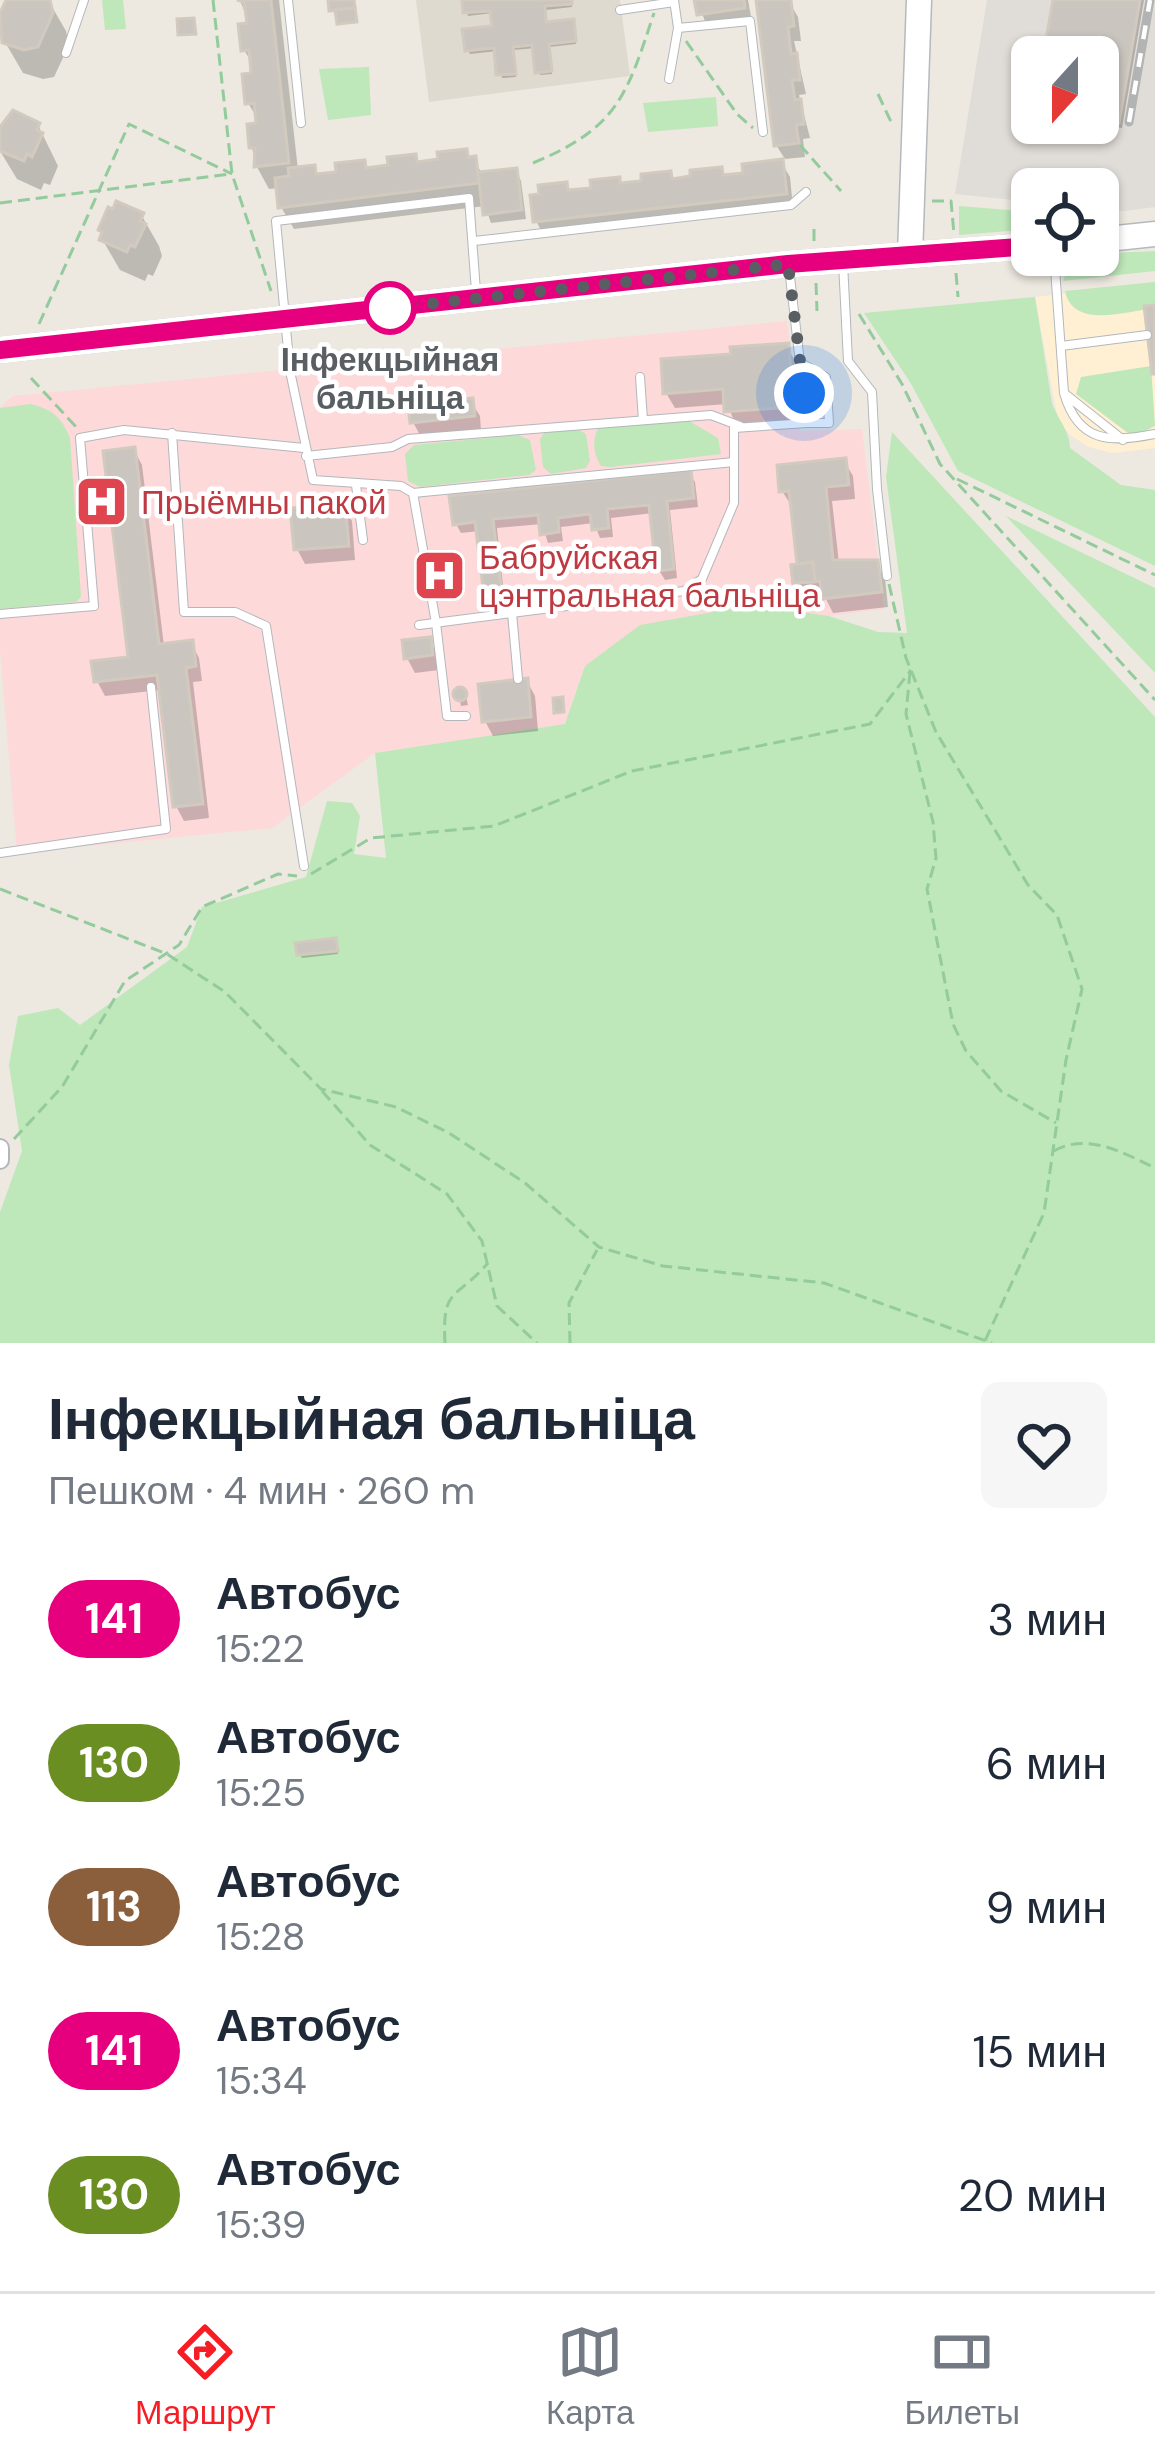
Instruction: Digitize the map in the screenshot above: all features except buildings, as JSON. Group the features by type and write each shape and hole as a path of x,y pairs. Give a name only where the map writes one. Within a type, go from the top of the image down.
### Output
{"main road":[{"path":"910,255 919,0"},
{"path":"1119,238 1155,234"},
{"path":"0,350 788,264 1011,248"}],"lane":[{"path":"66,52 85,0"},
{"path":"288,0 301,123"},
{"path":"620,10 674,1 678,28 669,79"},
{"path":"678,28 750,21 763,132"},
{"path":"474,241 791,205 806,192"},
{"path":"476,298 469,198 276,221 286,319 313,480 401,486 413,493 734,462"},
{"path":"843,260 848,361 872,392 887,576"},
{"path":"788,264 807,423"},
{"path":"1055,276 1064,393 1079,424 1103,438 1155,434"},
{"path":"1060,346 1147,335"},
{"path":"418,625 684,591 702,579 734,503 734,428 830,423 826,377 802,363"},
{"path":"640,377 643,421"},
{"path":"0,614 94,606 80,438 124,430 305,452 711,415 741,427"},
{"path":"172,434 184,613 235,612 266,626 304,866"},
{"path":"356,485 363,540"},
{"path":"413,493 448,716 466,716"},
{"path":"512,613 518,679"},
{"path":"0,853 166,829 151,687"}],"path":[{"path":"213,0 232,174 272,295"},
{"path":"533,164 566,150 605,120 630,87 656,6"},
{"path":"678,28 737,114 753,128"},
{"path":"878,94 892,124"},
{"path":"39,324 129,124 232,174"},
{"path":"800,145 841,191"},
{"path":"0,203 232,174"},
{"path":"932,201 951,201 954,239"},
{"path":"814,230 814,243"},
{"path":"956,273 958,297"},
{"path":"816,284 817,311"},
{"path":"852,309 902,384 940,464 1155,700"},
{"path":"31,378 77,424 80,438"},
{"path":"950,476 1155,575"},
{"path":"887,576 910,670 936,733 1028,885 1057,915 1082,989 1044,1213 985,1341"},
{"path":"0,1154 62,1087 125,981 179,945 202,907 278,874 306,877 371,838 494,826 632,771 870,724 910,670"},
{"path":"910,670 906,714 933,822 936,858 927,889 953,1024 967,1052 1001,1091 1057,1124"},
{"path":"0,889 166,954 225,992 370,1145 447,1194 482,1241 497,1306 537,1343"},
{"path":"321,1089 396,1107 449,1133 525,1183 599,1246 662,1265 824,1283 992,1343"},
{"path":"1052,1152 1067,1143 1091,1143 1155,1168"},
{"path":"570,1343 569,1303 599,1246"},
{"path":"445,1343 443,1307 453,1292 471,1282 488,1263"}],"shaded area":[{"path":"416,0 620,0 630,76 429,102"},
{"path":"987,0 1155,0 1155,207 1119,211 1119,168 1011,168 1011,200 955,194"},
{"path":"1155,284 1155,448 1113,453 1089,447 1058,420 1035,297"},
{"name":"Бабруйская цэнтральная бальніца","path":"787,321 800,431 862,429 884,609 829,616 753,605 585,666 565,724 375,753 272,828 17,853 0,650 0,407 13,396"}],"green space":[{"path":"102,0 123,0 126,29 105,30"},
{"path":"369,67 371,115 328,120 319,69"},
{"path":"716,97 718,126 648,132 643,103"},
{"path":"959,206 1011,210 1011,231 959,235"},
{"path":"1155,251 1155,271 1119,275 1119,253"},
{"path":"1066,276 1109,276 1063,281"},
{"path":"1155,282 1155,308 1116,314 1078,311 1065,291"},
{"path":"1035,297 1052,403 1070,448 1121,485 1155,490 1155,566 958,471 910,382 864,313"},
{"path":"1151,366 1155,426 1141,433 1128,433 1076,394 1081,377"},
{"path":"31,404 55,415 70,438 81,597 76,602 0,609 0,408"},
{"path":"684,418 718,438 721,454 611,467 598,461 594,445 600,424"},
{"path":"575,428 586,434 590,461 586,468 551,474 543,467 540,439 545,431"},
{"path":"892,432 1155,717 1155,1343 0,1343 0,1212 22,1151 9,1065 18,1016 58,1008 80,1025 187,947 202,907 306,877 327,801 352,803 360,816 354,854 386,858 375,753 565,724 585,666 640,625 753,605 829,616 878,632 907,633 886,477"},
{"path":"518,435 530,440 536,470 529,475 420,487 408,481 405,454 414,445"},
{"path":"1006,516 1155,588 1155,673"}],"railway":[{"path":"1129,122 1150,0"}],"bus line":[{"name":"141","path":"0,350 788,264 1011,248"}],"place":[{"name":"Інфекцыйная бальніца","path":"390,308"},
{"name":"Прыёмны пакой","path":"102,502"},
{"name":"Бабруйская цэнтральная бальніца","path":"440,576"}],"route":[{"path":"390,308 788,264 804,393"}]}
